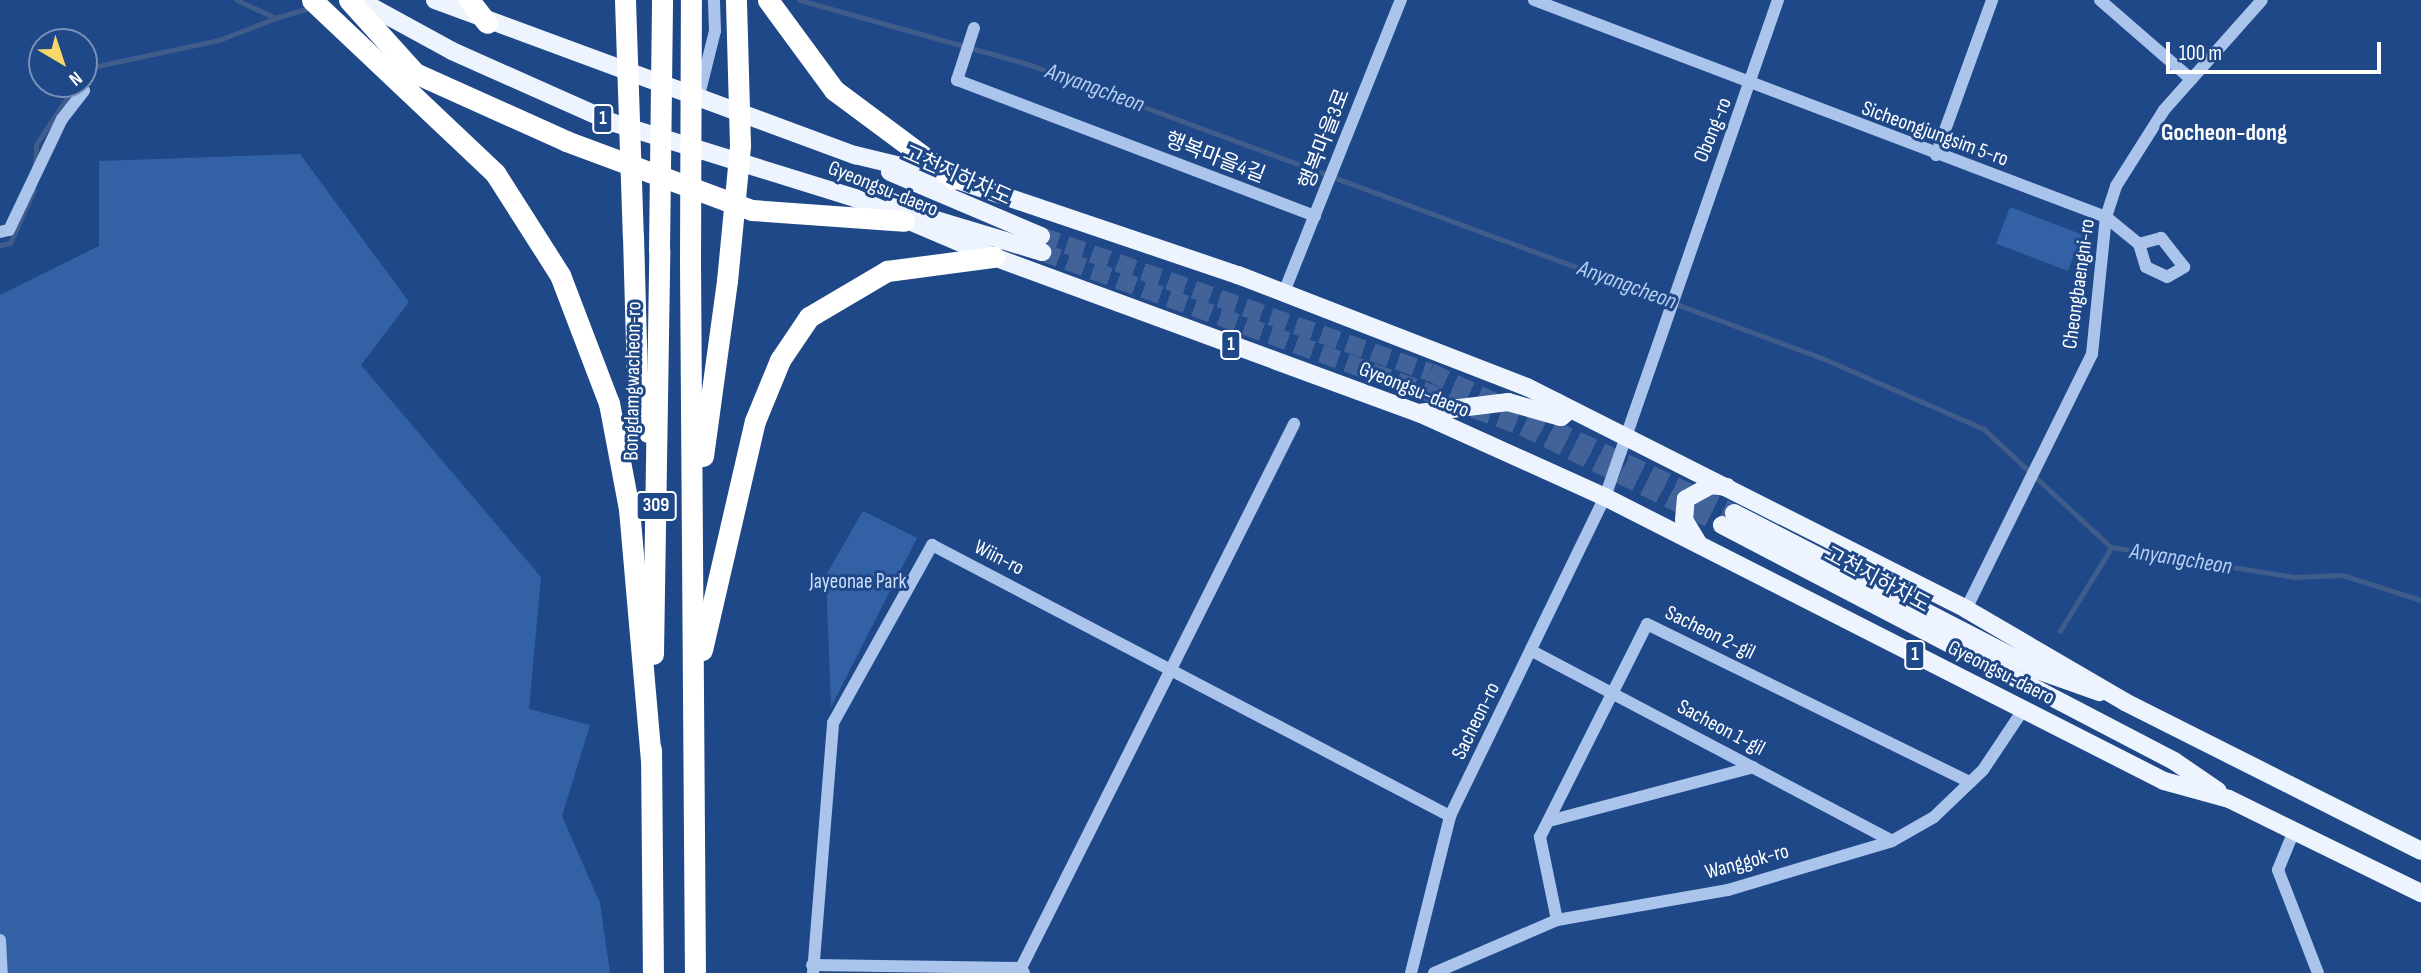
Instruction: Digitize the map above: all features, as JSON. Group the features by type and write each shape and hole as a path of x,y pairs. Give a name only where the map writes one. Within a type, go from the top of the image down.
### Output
{"highway":[{"path":"312,0 495,173 533,225 578,316 609,403 629,509 651,762"},
{"path":"469,0 487,23"},
{"path":"625,0 637,375 657,477"},
{"name":"Bongdamgwacheon-ro","path":"653,973 651,762 662,0"},
{"name":"309","path":"691,0 695,973"},
{"path":"693,527 727,281 740,145 736,0"},
{"path":"768,0 795,45 834,90 954,179"},
{"path":"358,1 415,73 497,113 752,210 904,221"},
{"path":"693,686 755,421 779,360 809,317 887,271 994,257"}],"main road":[{"name":"Gyeongsu-daero","path":"435,0 487,23 855,155 954,179 1284,292 1556,402 1731,487 1966,609 2125,702 2421,850"},
{"name":"Gyeongsu-daero","path":"358,1 614,123 855,198 994,257 1419,413 1605,497 2164,781 2229,799 2421,893"},
{"name":"고천지하차도","path":"855,155 1041,244 855,198"},
{"path":"1419,413 1508,402 1561,417 1566,412 1556,402"},
{"path":"1698,543 1684,520 1686,499 1711,485 1731,487"},
{"name":"고천지하차도","path":"2125,702 2040,671 1728,519 2174,761 2229,799"}],"street":[{"path":"698,99 715,31 714,0"},
{"name":"행복마을3로","path":"1284,292 1401,0"},
{"name":"Obong-ro","path":"1623,434 1751,87 1779,0"},
{"path":"1936,155 1992,0"},
{"path":"2100,0 2191,79"},
{"name":"Cheongbaengni-ro","path":"1966,609 2015,502 2092,354 2106,217 2140,142 2191,79 2262,0"},
{"path":"1539,1 1751,87"},
{"name":"행복마을4길","path":"974,28 957,80 1315,216"},
{"name":"Sicheongjungsim 5-ro","path":"1751,87 2106,217 2139,244"},
{"path":"0,233 9,230 32,177 47,161 62,119 79,98"},
{"path":"813,969 1022,970 1294,424"},
{"path":"1605,497 1623,434"},
{"name":"Sacheon-ro","path":"1411,973 1450,816 1605,497"},
{"name":"Wiin-ro","path":"813,969 833,723 932,545 1450,816"},
{"name":"Sacheon 2-gil","path":"1557,920 1540,838 1647,624 1970,782"},
{"name":"Sacheon 1-gil","path":"1532,651 1892,841"},
{"name":"Wanggok-ro","path":"1434,973 1557,920 1728,890 1892,841 1934,817 1970,782 2023,710"},
{"path":"1549,821 1753,767"},
{"path":"2294,831 2278,870 2318,973"},
{"path":"0,940 2,973"}],"green space":[{"path":"300,154 409,302 361,365 541,577 529,709 590,725 562,816 600,903 610,973 0,973 0,295 99,246 99,161"},
{"path":"2010,207 2082,235 2068,271 1996,243"},
{"name":"Jayeonae Park","path":"863,511 917,538 831,707 826,575"}],"waterway":[{"name":"Anyangcheon","path":"237,0 276,18 311,7"},
{"name":"Anyangcheon","path":"800,0 1031,65 1827,360 1984,429 2111,547 2294,577 2342,575 2421,600"},
{"path":"98,66 219,40 276,18"},
{"path":"35,167 36,145 67,98"},
{"path":"0,245 10,243 34,190"},
{"path":"2060,631 2111,548"}],"tunnel":[{"path":"1041,236 1430,372 1734,513"},
{"path":"1042,252 1523,427 1722,525"}],"district":[{"name":"Gocheon-dong","path":"2224,133"}]}
